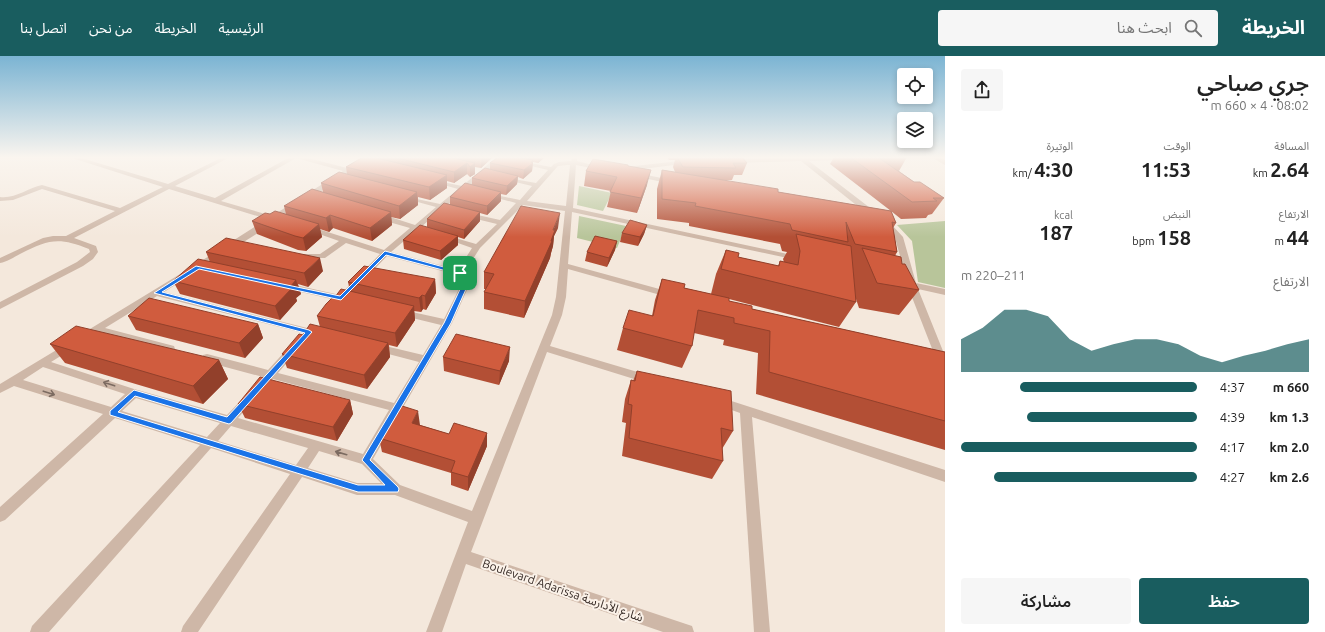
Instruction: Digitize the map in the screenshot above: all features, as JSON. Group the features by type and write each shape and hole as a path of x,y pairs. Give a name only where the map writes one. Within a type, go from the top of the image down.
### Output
{"street":[{"path":"161,184 287,222"},
{"path":"66,239 172,184"},
{"path":"217,200 246,184"},
{"path":"0,389 157,293 326,184"},
{"path":"444,184 520,202 569,208 805,260"},
{"path":"331,309 385,253 441,207 470,190 474,184"},
{"path":"460,273 477,247 502,223 536,185 531,184"},
{"path":"434,632 476,519 546,348 560,303 572,184"},
{"path":"834,184 888,226 899,237 912,285 945,368"},
{"path":"0,199 8,200 42,187 121,211"},
{"path":"308,195 323,200"},
{"path":"396,195 502,223"},
{"path":"367,213 477,247"},
{"path":"872,223 888,226"},
{"path":"302,227 385,253 460,273 467,280 447,323 366,460"},
{"path":"0,261 50,239 66,239 93,248 94,252 80,264 0,306"},
{"path":"298,255 316,257 322,256 346,240"},
{"path":"236,243 251,246"},
{"path":"564,266 678,297"},
{"path":"198,267 213,270"},
{"path":"896,282 945,292"},
{"path":"274,284 356,301"},
{"path":"157,293 325,336"},
{"path":"394,310 447,323"},
{"path":"38,632 320,321"},
{"path":"96,329 179,351"},
{"path":"364,345 426,360"},
{"path":"546,348 657,382"},
{"path":"194,355 397,408"},
{"path":"41,363 229,421 366,460 395,489"},
{"path":"929,363 945,368"},
{"path":"12,381 112,413 211,442 299,472 358,489 395,489 476,519"},
{"path":"0,516 134,392"},
{"path":"709,398 945,476"},
{"path":"746,410 762,632"},
{"path":"189,632 316,446"},
{"name":"Boulevard Adarissa شارع الأدارسة","path":"463,556 686,632"}],"green space":[{"path":"579,186 612,193 603,211 577,205"},
{"path":"579,216 626,226 617,248 577,238"},
{"path":"945,221 945,288 918,282 912,241 897,225"}],"building":[{"path":"324,184 385,184 417,192 399,206"},
{"path":"416,184 434,184 429,187"},
{"path":"464,184 501,192 487,206 450,197"},
{"path":"498,184 509,184 507,186"},
{"path":"614,184 646,184 641,198 610,192"},
{"path":"662,184 747,184 778,189 778,192 891,211 896,223 892,222 897,252 855,244 846,222 848,242 792,230 790,224 695,206 696,203 662,199"},
{"path":"887,184 923,184 944,198 933,198 937,201 912,202"},
{"path":"312,189 391,212 370,228 330,215 326,218 284,206"},
{"path":"444,203 480,212 464,230 427,219"},
{"path":"521,206 560,213 553,230 555,230 552,241 525,301 484,292 494,274 484,272"},
{"path":"275,211 319,224 303,238 252,221 265,213 270,214"},
{"path":"630,220 647,225 640,237 622,233"},
{"path":"420,225 458,236 440,251 403,240"},
{"path":"796,234 851,246 856,302 721,269 726,250 739,253 738,257 779,266 780,261 798,265 800,251"},
{"path":"595,236 617,241 609,258 587,252"},
{"path":"226,238 320,258 304,273 206,252"},
{"path":"862,248 901,257 902,264 905,264 919,290 877,283"},
{"path":"198,259 296,280 290,287 293,287 275,306 173,281"},
{"path":"364,266 435,279 425,296 422,295 419,298 348,282"},
{"path":"662,279 685,284 684,288 729,298 729,301 752,306 752,309 945,352 945,421 769,372 770,331 734,323 734,318 698,310 692,346 623,328 629,310 653,316"},
{"path":"341,289 414,306 395,333 317,316 326,304 334,296 335,297"},
{"path":"149,298 258,324 239,343 128,316"},
{"path":"310,324 388,343 364,375 282,354 299,334 303,335"},
{"path":"76,326 219,360 193,386 50,344"},
{"path":"456,334 510,347 500,371 443,357"},
{"path":"637,371 731,391 733,431 721,428 723,461 629,438 632,405 628,404 631,380 635,381"},
{"path":"260,377 350,400 333,427 238,404"},
{"path":"399,405 418,411 412,423 449,434 454,423 487,433 468,477 451,472 455,461 379,438"}],"route":[{"path":"385,253 460,273 467,280 447,323 366,460 395,489 358,489 299,472 211,442 112,413 134,392 229,421 309,332 157,293 198,267 341,298 385,253"}]}
